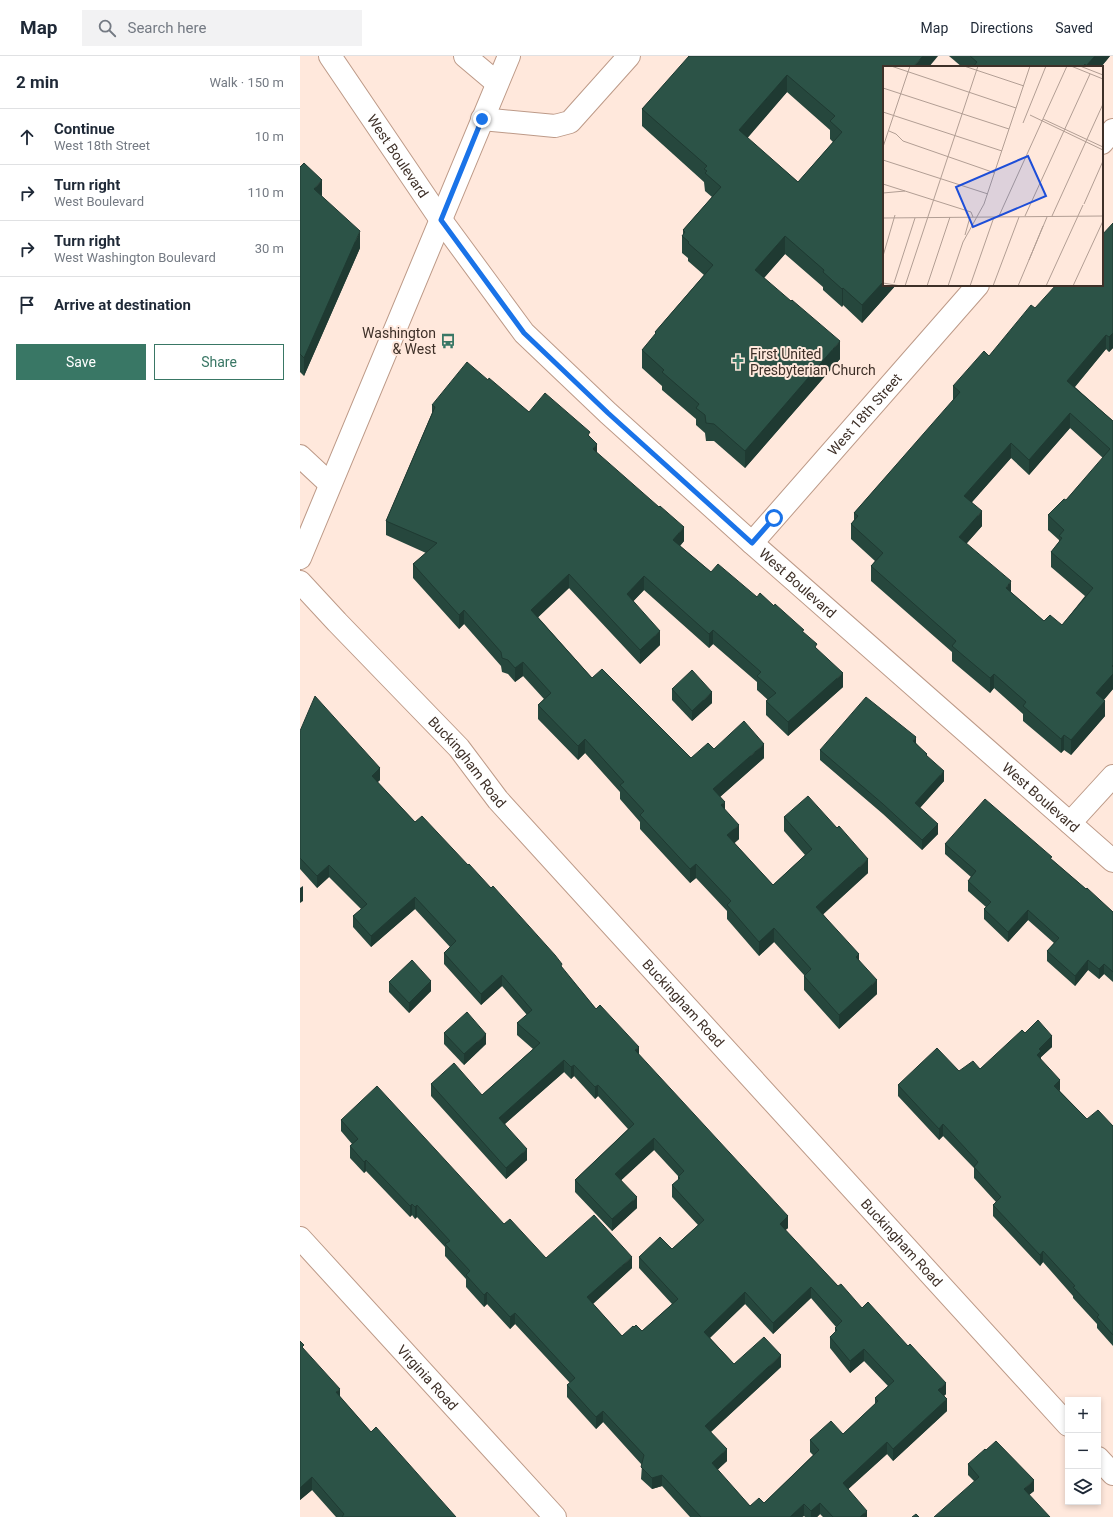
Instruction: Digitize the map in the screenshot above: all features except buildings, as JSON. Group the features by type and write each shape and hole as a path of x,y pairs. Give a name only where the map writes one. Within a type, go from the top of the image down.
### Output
{"street":[{"name":"West Boulevard","path":"330,56 441,220 524,333 608,413 752,543 1113,861"},
{"path":"465,56 497,82"},
{"path":"300,558 509,56"},
{"path":"482,119 555,126 570,122 629,56"},
{"path":"1103,142 1113,130"},
{"name":"West 18th Street","path":"752,543 977,286"},
{"path":"300,456 330,484"},
{"name":"Buckingham Road","path":"300,582 459,748 498,800 1065,1422"},
{"path":"1070,823 1113,776"},
{"name":"Virginia Road","path":"300,1238 555,1517"},
{"path":"1101,1461 1113,1474"}],"place":[{"name":"Washington & West","path":"448,341"},
{"name":"First United Presbyterian Church","path":"738,362"}],"route":[{"path":"482,119 441,220 524,333 608,413 752,543 774,518"}]}
